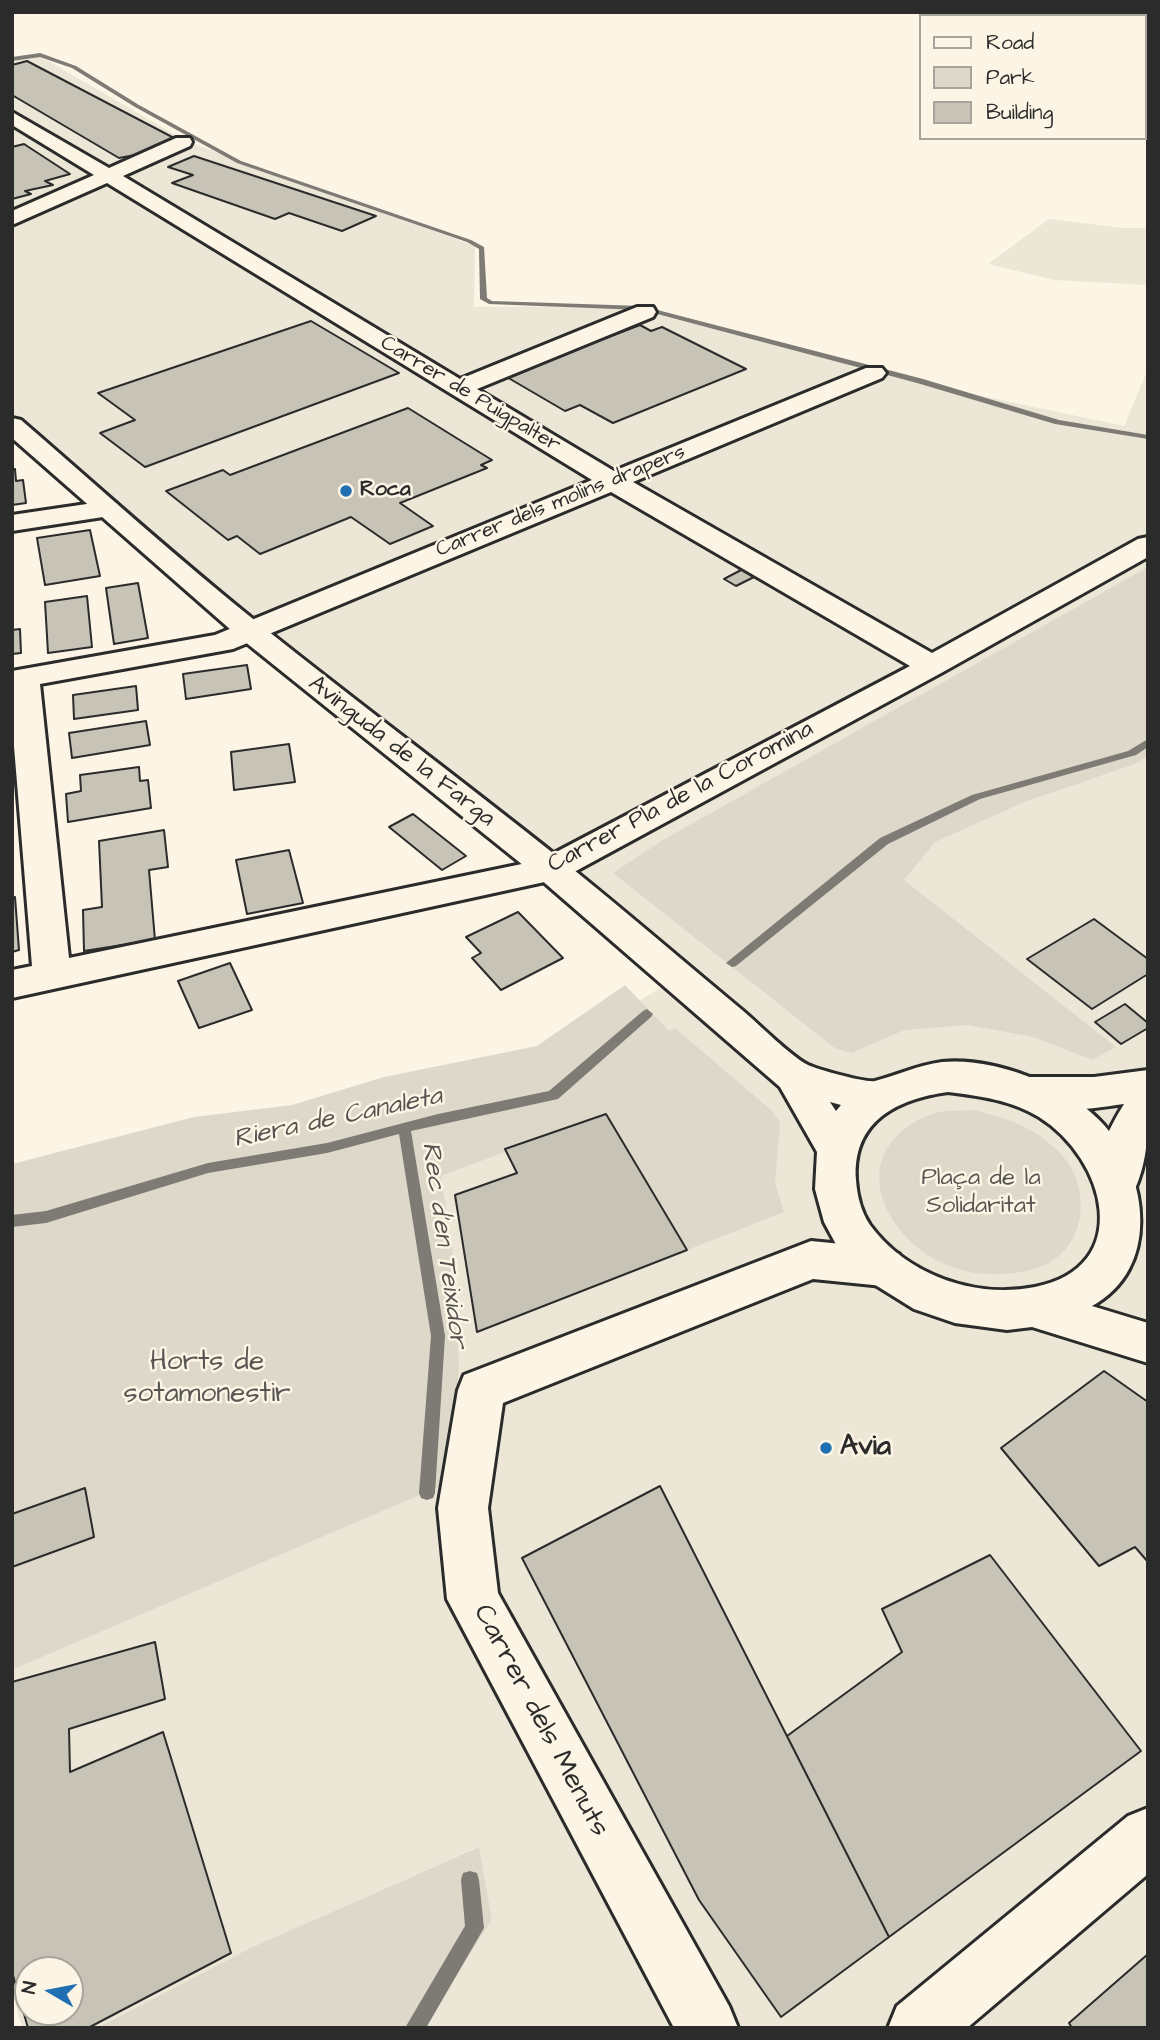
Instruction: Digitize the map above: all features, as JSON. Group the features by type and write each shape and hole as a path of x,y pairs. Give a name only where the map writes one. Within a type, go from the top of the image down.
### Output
{"street":[{"name":"Carrer de Puigpalter","path":"12,117 613,482 932,666"},
{"path":"12,219 183,142"},
{"path":"459,388 645,312"},
{"name":"Carrer dels molins drapers","path":"18,679 222,643 874,373"},
{"name":"Avinguda de la Farga","path":"12,425 248,631 551,870 793,1076 837,1150"},
{"path":"12,523 107,509"},
{"name":"Carrer Pla de la Coromina","path":"12,984 551,870 932,666 1148,545"},
{"path":"18,679 52,976"},
{"name":"Avinguda de la Farga","path":"793,1076 875,1099"},
{"path":"1130,1215 1098,1146 1067,1115 1030,1093 989,1081 948,1077 909,1083 875,1099 850,1123 837,1150 834,1181 841,1213 863,1249 898,1279 941,1301 989,1311 1036,1309 1071,1297 1099,1276 1117,1250 1130,1215 1128,1135 1148,1099"},
{"path":"1030,1093 1094,1093 1148,1085"},
{"path":"841,1213 811,1260 883,1267"},
{"name":"Carrer dels Menuts","path":"708,2028 473,1599 463,1508 481,1390 811,1260"},
{"path":"1036,1309 1148,1343"},
{"path":"919,2028 1148,1836"}],"shaded area":[{"path":"38,55 186,141 475,246 474,307 622,306 783,346 874,373 1124,426 1148,369 1148,2028 423,2028 492,1920 478,1847 250,1948 97,2028 22,2028 84,2026 84,1956 14,1956 14,1999 12,1670 455,1480 459,1363 455,1266 440,1176 505,1149 669,1032 639,1001 676,978 12,420 12,61"},
{"path":"1049,219 1123,228 1148,228 1148,285 1054,280 988,264"}],"green space":[{"path":"1148,567 1148,756 1135,764 1027,801 935,842 904,880 1116,1047 1092,1060 1033,1037 968,1025 904,1030 852,1053 836,1049 613,873 663,840"},
{"name":"Horts de sotamonestir","path":"625,985 669,1031 675,1028 771,1110 780,1122 775,1183 784,1212 687,1250 606,1114 441,1176 455,1266 459,1363 455,1480 12,1670 12,1164 194,1117 292,1105 384,1077 537,1046"},
{"name":"Plaça de la Solidaritat","path":"972,1110 1007,1119 1028,1129 1048,1142 1069,1165 1077,1181 1081,1199 1080,1217 1075,1234 1066,1249 1052,1261 1034,1269 1009,1274 984,1274 959,1269 936,1260 919,1249 892,1219 884,1202 880,1183 881,1165 888,1147 902,1131 925,1117 944,1111"},
{"path":"479,1847 492,1920 423,2028 97,2028 250,1948"}],"building":[{"path":"27,61 174,138 135,155 119,158 12,95 12,65"},
{"path":"24,144 70,174 45,181 53,185 25,191 31,194 12,199 12,147"},
{"path":"194,156 376,216 342,231 289,213 275,219 172,183 193,175 168,167"},
{"path":"311,321 399,373 145,467 100,433 135,420 98,393"},
{"path":"640,325 651,331 662,327 746,369 613,423 580,405 565,411 505,376"},
{"path":"408,408 492,460 481,465 487,468 400,503 433,526 390,544 351,517 260,554 237,536 228,540 166,491 223,470 230,475"},
{"path":"12,469 15,469 16,481 23,480 26,503 12,505"},
{"path":"90,530 100,576 45,585 37,538"},
{"path":"743,569 756,576 736,586 724,579"},
{"path":"138,583 148,638 114,644 106,588"},
{"path":"87,596 92,647 48,653 45,602"},
{"path":"20,629 21,653 12,654 12,630"},
{"path":"247,665 251,689 186,699 183,674"},
{"path":"136,686 138,710 74,719 73,695"},
{"path":"146,721 150,745 72,758 69,733"},
{"path":"289,744 295,782 234,790 231,752"},
{"path":"139,767 140,781 148,780 151,808 68,822 66,794 81,791 80,775"},
{"path":"413,814 466,856 442,870 389,827"},
{"path":"164,830 168,867 149,870 155,940 84,951 83,910 102,907 99,841"},
{"path":"289,850 303,903 247,914 236,860"},
{"path":"12,897 15,897 19,950 12,952"},
{"path":"518,912 563,958 501,990 472,958 481,953 466,937"},
{"path":"1094,919 1148,959 1148,974 1092,1009 1027,959"},
{"path":"230,963 252,1010 199,1028 178,981"},
{"path":"1125,1004 1148,1023 1148,1028 1121,1044 1095,1022"},
{"path":"606,1114 687,1250 477,1332 455,1195 517,1173 505,1149"},
{"path":"1104,1371 1148,1402 1148,1562 1135,1547 1099,1566 1001,1448"},
{"path":"660,1486 889,1937 781,2017 699,1900 522,1558"},
{"path":"85,1488 94,1537 12,1567 12,1514"},
{"path":"990,1555 1141,1751 889,1937 787,1736 902,1652 882,1609"},
{"path":"155,1642 165,1699 69,1729 70,1772 163,1732 231,1953 88,2028 27,2026 84,2026 84,1956 14,1956 14,1979 12,1682"},
{"path":"1148,1954 1148,2028 1072,2028 1069,2023"}],"waterway":[{"path":"12,59 40,55 74,67 137,106 239,162 469,241 482,248 484,299 491,303 642,308 920,381 1058,422 1148,437"},
{"name":"Riera de Canaleta","path":"732,963 884,841 976,797 1132,753 1148,742"},
{"name":"Riera de Canaleta","path":"12,1221 46,1217 208,1168 327,1148 438,1119 553,1095 647,1014"},
{"name":"Rec d'en Teixidor","path":"404,1128 438,1336 427,1493"},
{"name":"Rec d'en Teixidor","path":"415,2028 475,1928 470,1880"}],"place":[{"name":"Roca","path":"346,491"},
{"name":"Avia","path":"826,1448"}]}
